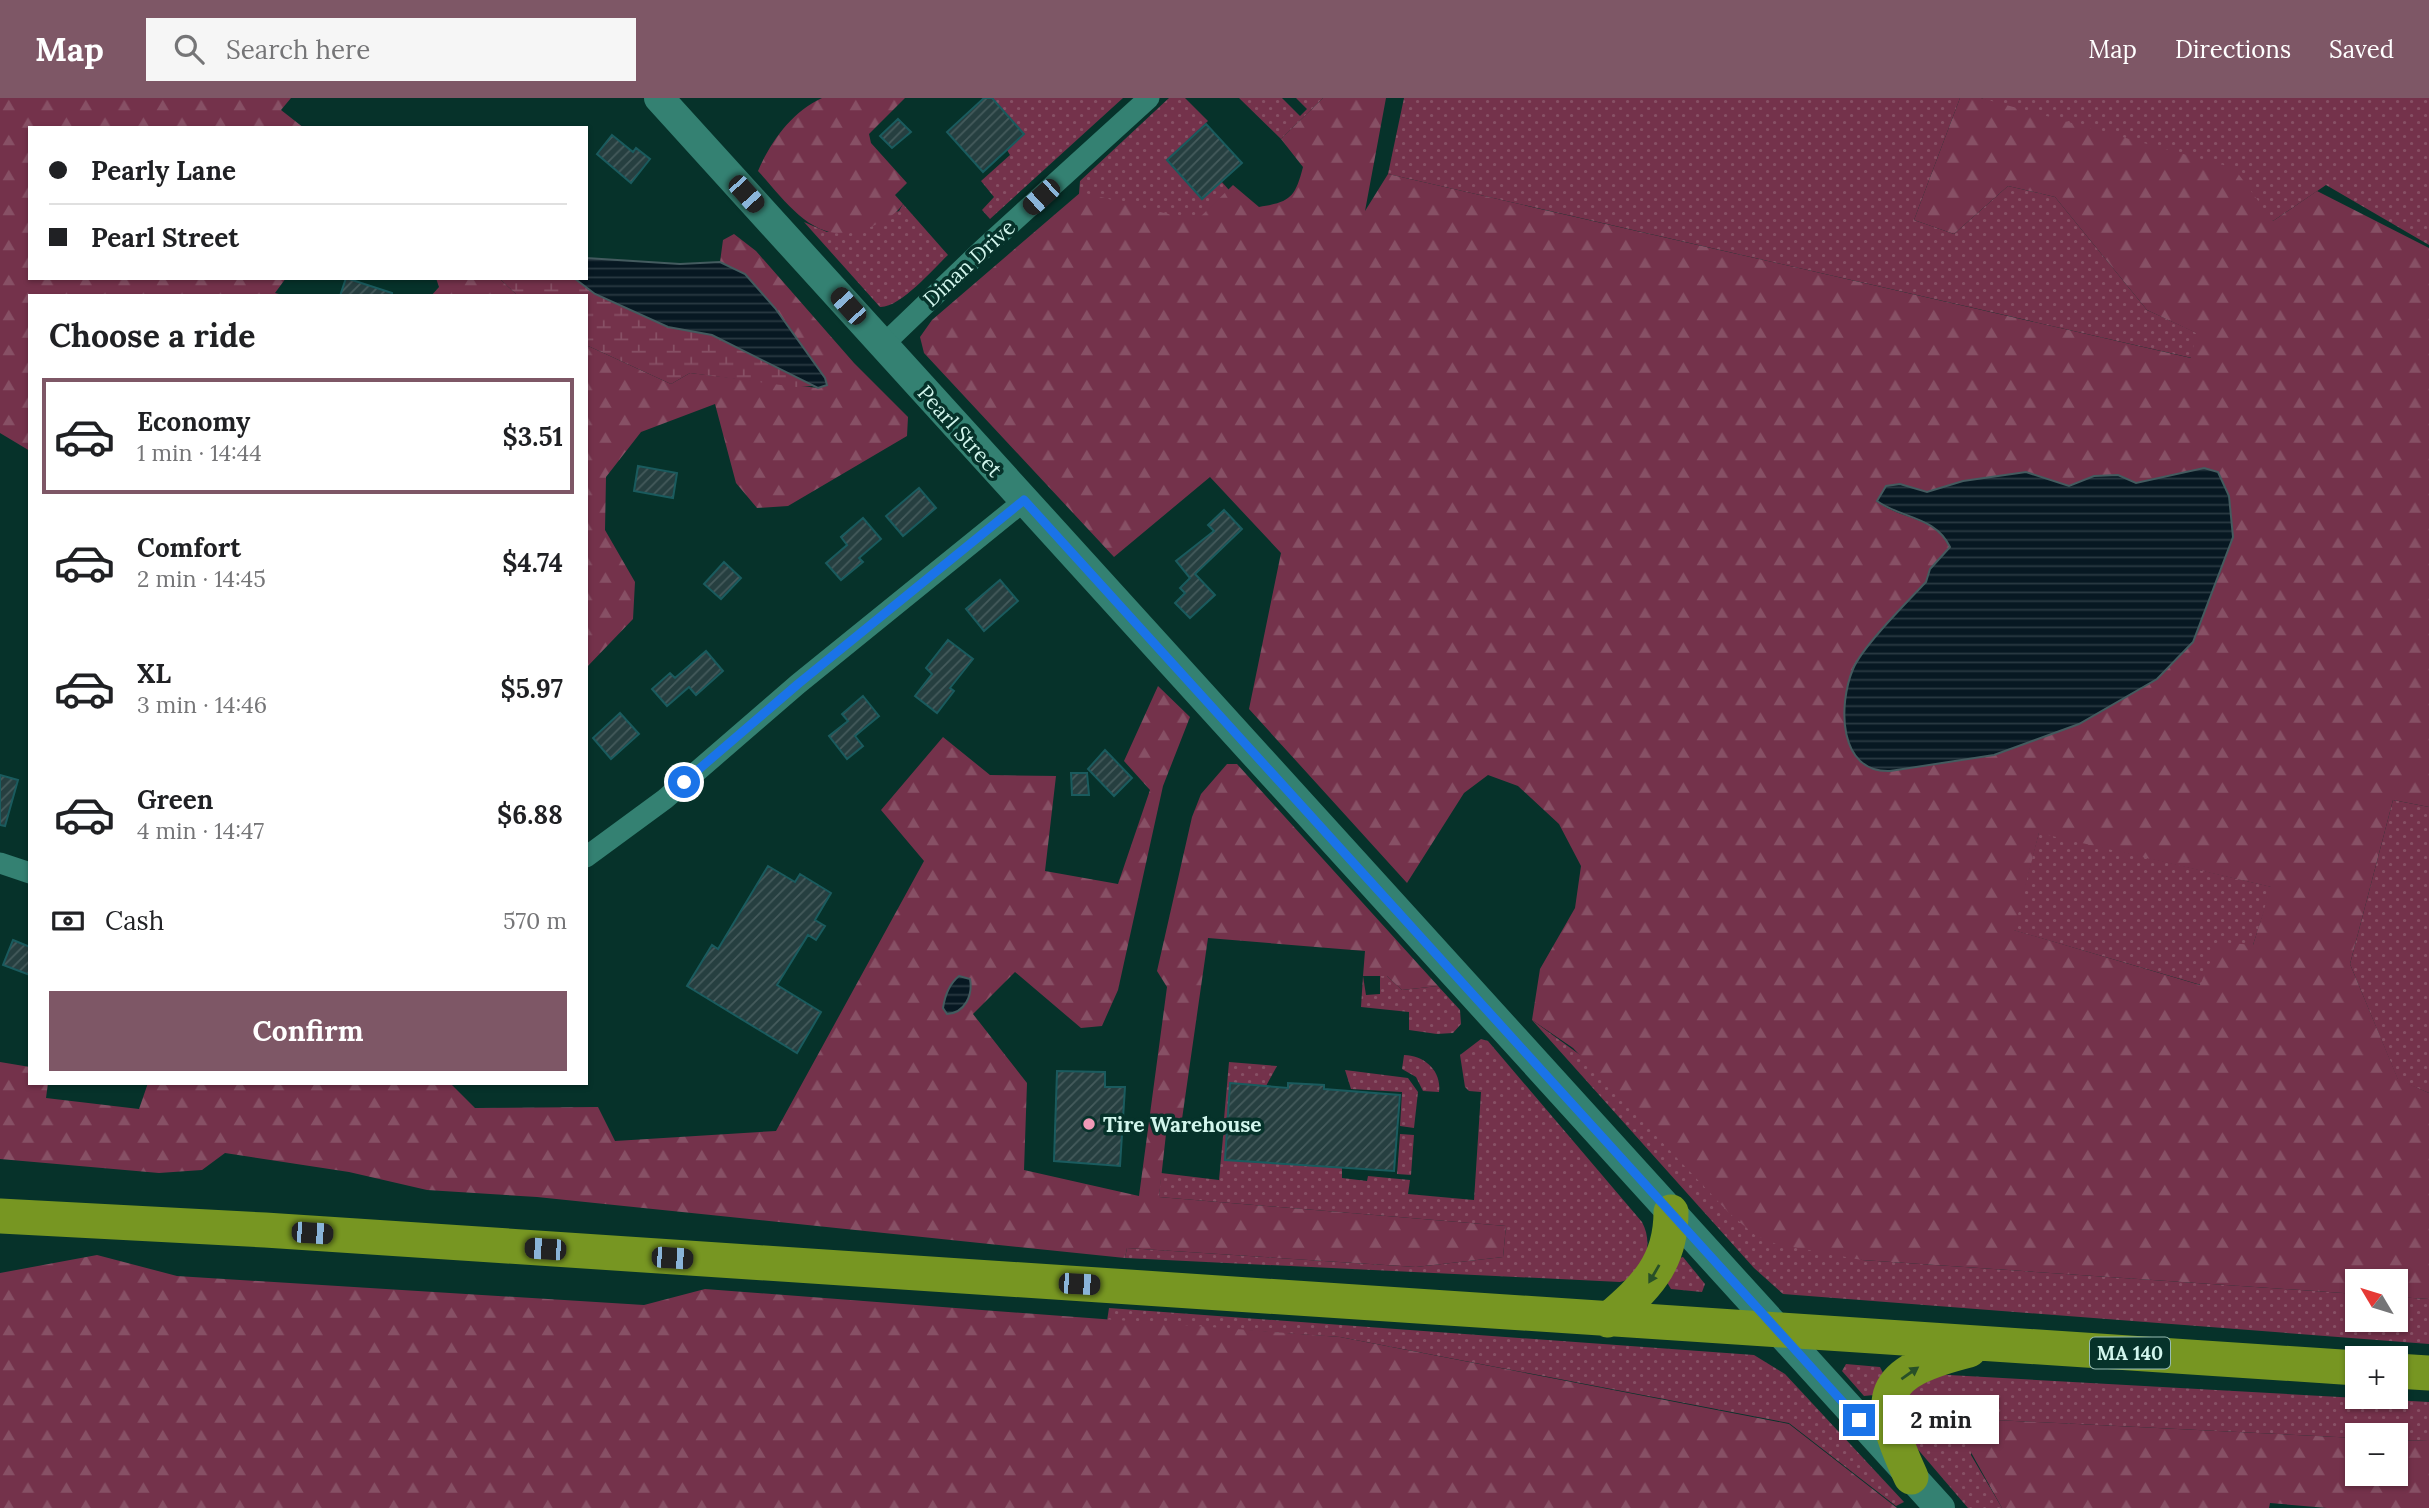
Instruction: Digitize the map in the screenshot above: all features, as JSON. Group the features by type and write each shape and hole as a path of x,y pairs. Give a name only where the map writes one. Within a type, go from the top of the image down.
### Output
{"highway":[{"path":"1608,1320 1652,1280 1667,1244 1671,1212"},
{"name":"MA 140","path":"0,1216 265,1230 2345,1367"},
{"path":"1912,1476 1887,1418 1894,1386 1906,1373 1926,1363 1995,1343"},
{"path":"2408,1372 2429,1373"}],"main road":[{"name":"Pearl Street","path":"659,98 1941,1508"}],"street":[{"name":"Dinan Drive","path":"883,345 982,250 1149,98"},
{"path":"588,856 665,799 798,684 1024,500"},
{"path":"0,863 28,872"}],"green space":[{"path":"0,98 291,98 281,110 301,126 28,126 28,280 285,280 275,293 279,294 28,294 28,450 0,433"},
{"path":"822,98 905,98 869,134 871,143 907,183 895,195 903,204 885,219 854,233 821,229 807,221 794,211 758,171 769,149 792,119"},
{"path":"992,98 1123,98 990,219 982,210 994,197 981,181 1010,155 1007,150 1024,134"},
{"path":"1169,98 1185,98 1208,121 1167,160 1202,198 1221,181 1229,190 1196,222 1079,194 1080,181"},
{"path":"1239,98 1282,98 1300,116 1307,109 1296,98 1323,98 1281,139"},
{"path":"1323,98 1386,98 1365,211 1388,174 2191,358 2196,333 2147,310 2055,197 2008,186 1954,234 1914,220 1960,98 1981,98 2234,168 2273,221 2317,191 2429,248 2429,807 2393,800 2350,964 2398,1079 2429,1093 2429,1299 2408,1298 2408,1269 2345,1269 2345,1293 1862,1260 1776,1244 1755,1235 1729,1213 1573,1048 1532,1020 1540,969 1575,908 1581,866 1559,824 1518,786 1488,775 1464,793 1407,883 1249,709 1281,553 1210,477 1114,557 924,353 920,337 932,320 1081,192 1196,221 1233,185 1259,207 1290,197 1303,167 1281,139","holes":["2026,472 2069,486 2094,476 2118,475 2136,483 2174,474 2233,537 2193,642 2079,724 1994,755 1890,771 1888,623 1926,582 1930,569 1950,547 1935,529 1877,501 1886,486 1900,484 1927,492 1963,481","2039,833 2271,887 2253,945 2219,942 2200,985 2014,930"]},
{"path":"1404,98 1960,98 1914,220 1954,234 2008,186 2055,197 2147,310 2197,333 2192,358 1388,174"},
{"path":"1981,98 2429,98 2429,245 2326,185 2273,221"},
{"path":"903,204 948,255 906,295 888,306 880,307 804,222 827,232 899,211"},
{"path":"734,234 756,251 854,363 908,417 907,436 788,506 757,508 736,483 715,404 641,432 606,477 605,530 635,582 633,619 588,666 588,346 671,384 690,373 818,388 825,378 775,308 745,274 720,262 723,240"},
{"path":"588,258 680,264 720,262 745,274 775,308 825,378 827,385 796,387 690,373 671,384 588,346 588,294 516,294 501,280 588,280"},
{"path":"437,280 501,280 516,294 433,294 439,287"},
{"path":"1158,686 1190,717 1163,786 1118,990 1102,1026 1081,1028 1015,972 973,1014 1027,1083 1024,1170 1139,1196 1167,987 1157,971 1192,817 1201,794 1227,764 1237,764 1438,986 1402,990 1387,976 1363,976 1365,951 1208,938 1181,1126 1167,1125 1159,1197 1506,1226 1503,1257 1416,1267 1127,1248 1125,1258 537,1197 427,1190 349,1172 225,1153 202,1170 159,1173 0,1159 0,1062 28,1067 28,1085 48,1085 46,1098 139,1109 147,1085 452,1085 475,1108 598,1107 615,1141 776,1131 924,861 881,810 943,737 990,775 1056,776 1045,871 1118,884 1150,790 1124,761"},
{"path":"2393,800 2429,807 2429,1093 2398,1080 2350,964"},
{"path":"2039,832 2272,887 2253,945 2201,985 2013,930"},
{"path":"1363,976 1366,995 1380,994 1380,976 1387,976 1402,990 1438,986 1460,1010 1461,1024 1453,1033 1409,1030 1409,1012 1361,1007"},
{"path":"1532,1020 1862,1260 2345,1293 2345,1332 2408,1332 2408,1298 2429,1299 2429,1344 1783,1294 1754,1268"},
{"path":"1481,1039 1488,1041 1642,1222 1647,1240 1645,1258 1642,1266 1629,1279 1620,1282 1125,1258 1127,1248 1416,1267 1503,1257 1506,1226 1159,1197 1161,1173 1219,1180 1224,1126 1227,1126 1226,1160 1342,1168 1342,1178 1367,1181 1368,1176 1410,1180 1408,1194 1474,1200 1481,1092 1469,1091 1465,1087 1460,1055"},
{"path":"1404,1055 1425,1061 1435,1071 1439,1092 1423,1091 1416,1077 1402,1069"},
{"path":"1229,1062 1277,1066 1266,1086 1230,1084 1228,1119 1224,1119"},
{"path":"1345,1070 1408,1078 1418,1092 1414,1128 1400,1126 1402,1092 1351,1089"},
{"path":"1400,1134 1414,1135 1411,1175 1397,1174"},
{"path":"97,1255 177,1276 644,1305 705,1289 1340,1337 1789,1424 1897,1508 0,1508 0,1273"},
{"path":"1683,1257 1705,1284 1702,1292 1671,1289 1665,1279 1673,1260"},
{"path":"1109,1308 1754,1355 1785,1374 1904,1502 1896,1506 1789,1423 1340,1337 1107,1321"},
{"path":"1846,1364 1880,1367 1884,1375 1874,1395 1864,1396 1842,1371"},
{"path":"1931,1374 2345,1397 2345,1409 2408,1409 2408,1401 2429,1402 2429,1441 2408,1440 2408,1423 2345,1423 2345,1437 1976,1419 1971,1455 2002,1508 1968,1508 1909,1439 1900,1400"},
{"path":"1976,1419 2345,1437 2345,1486 2408,1486 2408,1440 2429,1441 2429,1508 2327,1508 2270,1503 2269,1508 2002,1508 1963,1438 1964,1429"}],"water":[{"path":"588,258 680,264 720,262 745,274 775,308 825,378 827,385 818,388 712,335 668,327 595,294 577,280 588,280"},
{"path":"2204,468 2218,472 2229,496 2233,537 2193,642 2157,679 2079,724 1994,755 1890,771 1873,769 1860,761 1851,749 1844,718 1845,700 1853,669 1875,637 1926,582 1930,569 1950,547 1936,529 1877,501 1886,486 1900,484 1927,492 1963,481 2026,472 2069,486 2094,476 2118,475 2136,483"},
{"path":"959,976 970,979 969,997 963,1007 947,1014 943,1008 946,994"}],"building":[{"path":"984,98 992,98 1024,134 983,172 947,132"},
{"path":"898,119 911,132 892,148 880,136"},
{"path":"1206,124 1242,163 1202,199 1167,160"},
{"path":"612,135 633,152 636,148 650,159 631,183 597,154"},
{"path":"345,280 392,293 392,294 341,294"},
{"path":"638,466 677,473 673,498 634,491"},
{"path":"919,488 936,508 903,536 886,516"},
{"path":"1224,510 1242,529 1195,574 1215,595 1190,618 1175,603 1185,593 1180,588 1190,578 1176,561 1214,531 1208,525"},
{"path":"863,518 881,539 859,558 863,562 841,580 826,563 847,545 841,537"},
{"path":"724,562 741,578 721,599 704,584"},
{"path":"1000,580 1018,601 984,631 966,609"},
{"path":"948,640 973,659 950,688 954,691 937,713 915,696 932,674 926,668"},
{"path":"706,651 723,671 696,695 689,687 667,706 652,689 670,673 675,678"},
{"path":"863,696 879,716 855,736 863,746 847,759 829,736 848,721 842,714"},
{"path":"620,713 639,734 611,759 593,738"},
{"path":"1105,750 1132,778 1114,796 1088,769"},
{"path":"1071,773 1087,773 1089,795 1072,795"},
{"path":"0,775 18,780 5,826 0,825"},
{"path":"768,866 795,882 800,874 831,893 815,920 825,926 816,940 808,935 777,985 821,1012 797,1053 687,986 712,945 718,949"},
{"path":"13,940 28,946 28,974 3,965"},
{"name":"Tire Warehouse","path":"1057,1071 1105,1072 1105,1087 1125,1087 1120,1166 1054,1161"},
{"path":"1230,1083 1288,1088 1288,1083 1324,1085 1324,1089 1400,1095 1394,1171 1225,1160"}],"place":[{"name":"Tire Warehouse","path":"1089,1124"}],"route":[{"path":"684,782 798,684 1024,500 1859,1420"}]}
